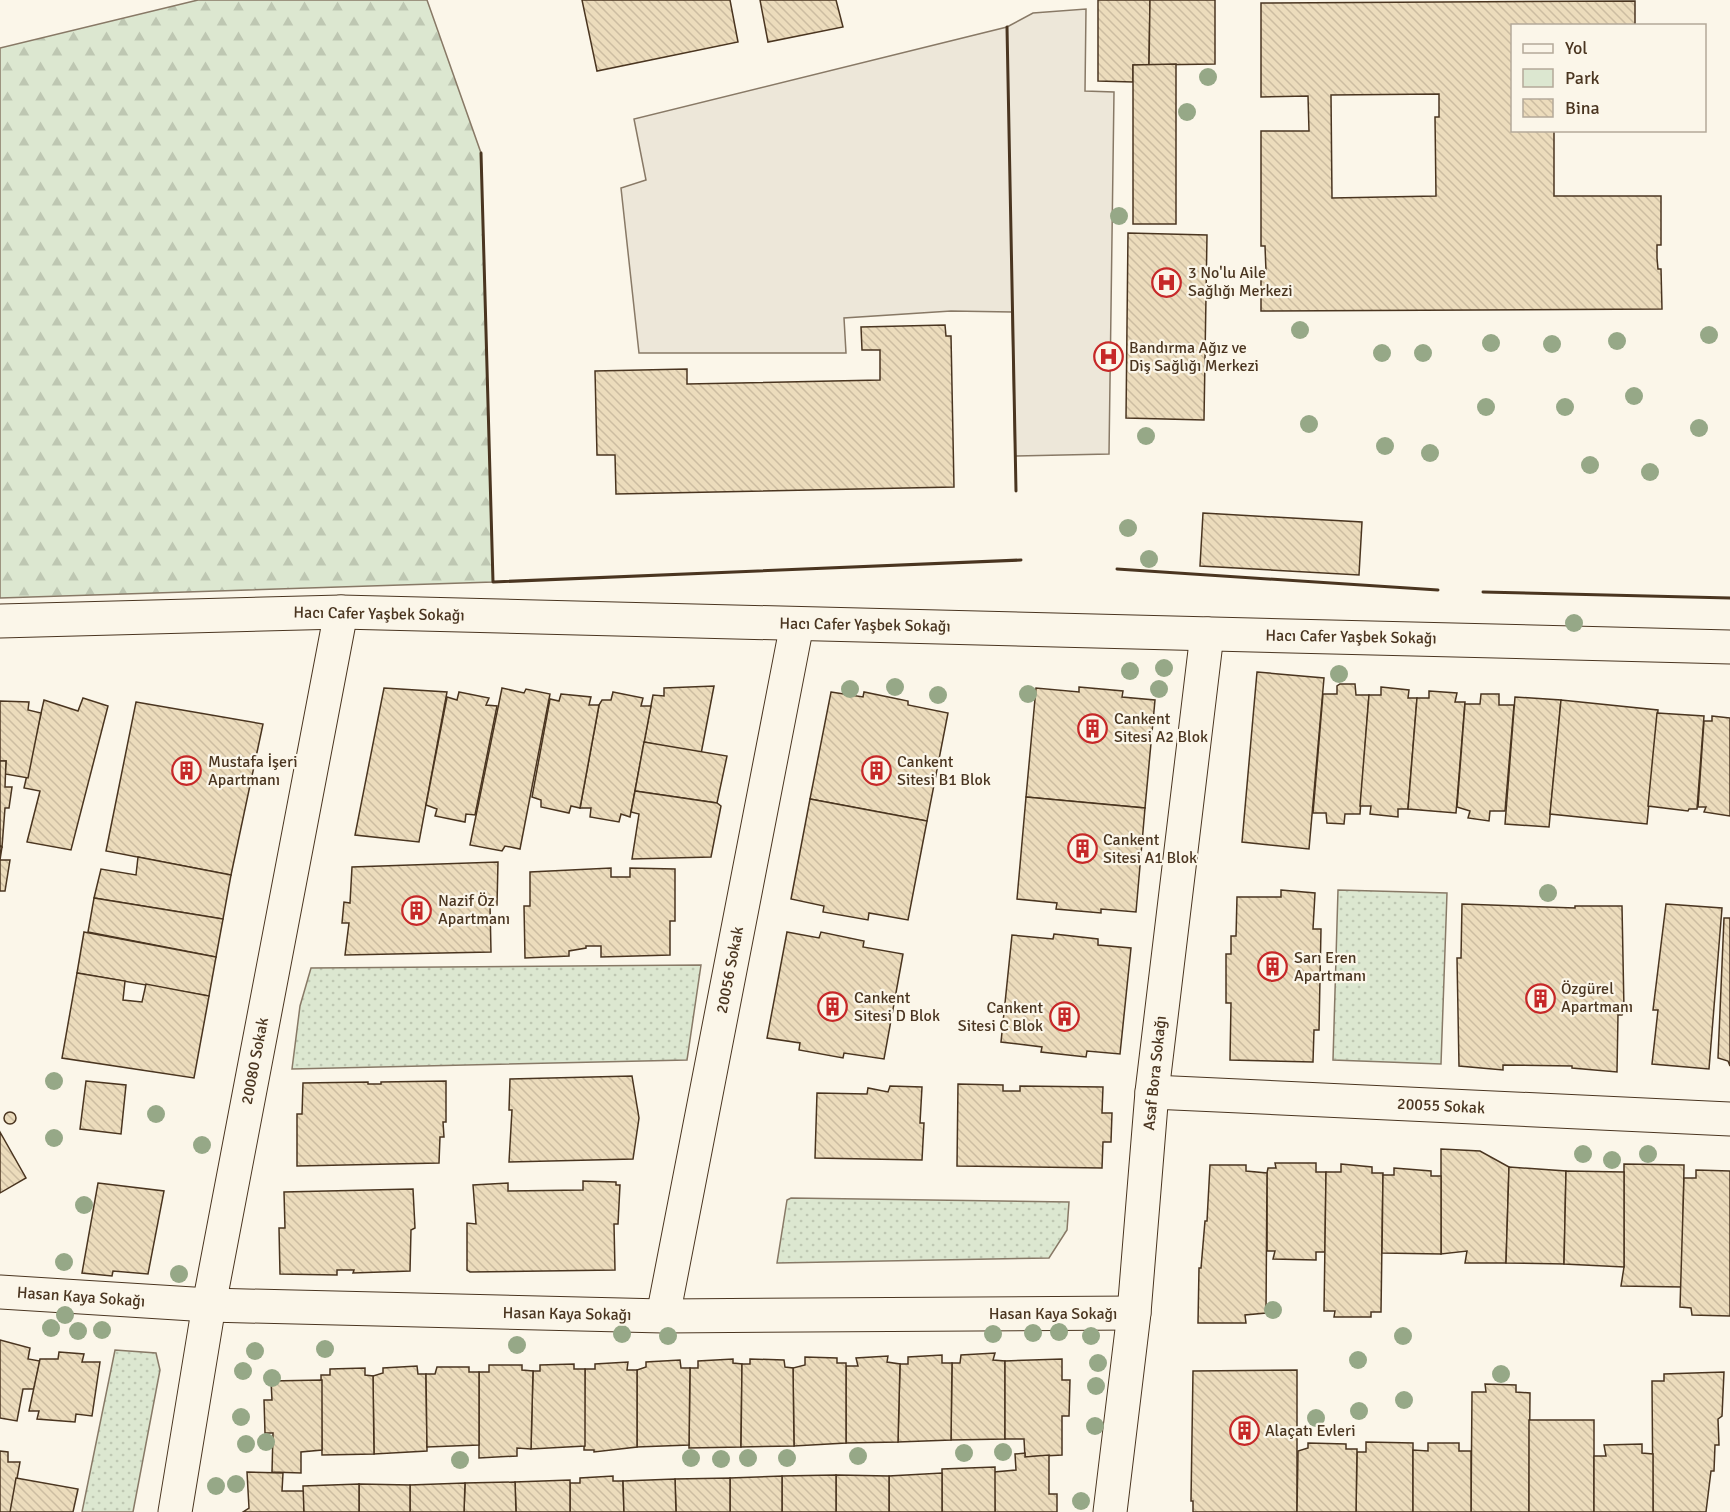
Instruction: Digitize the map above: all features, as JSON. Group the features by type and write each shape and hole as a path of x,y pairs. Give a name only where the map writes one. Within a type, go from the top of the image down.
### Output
{"street":[{"name":"Hacı Cafer Yaşbek Sokağı","path":"0,621 340,612 1730,647"},
{"name":"20080 Sokak","path":"175,1512 209,1305 340,612"},
{"name":"20056 Sokak","path":"663,1316 797,624"},
{"name":"Asaf Bora Sokağı","path":"1110,1512 1134,1313 1152,1092 1207,634"},
{"name":"20055 Sokak","path":"1152,1092 1730,1119"},
{"name":"Hasan Kaya Sokağı","path":"0,1292 209,1305 663,1316 1134,1313"}],"green space":[{"path":"198,0 427,0 481,153 493,582 0,598 0,48"},
{"path":"1338,890 1447,893 1441,1064 1333,1060"},
{"path":"701,965 687,1060 292,1069 300,1006 311,968"},
{"path":"791,1198 1069,1202 1067,1230 1049,1258 777,1263 787,1200"},
{"path":"115,1350 156,1353 160,1370 133,1512 82,1512"}],"shaded area":[{"path":"1086,9 1085,91 1114,92 1109,454 1015,456 1012,312 951,311 844,318 846,353 639,353 621,188 646,180 634,119 1007,27 1033,13"}],"building":[{"path":"582,0 730,0 738,42 597,71"},
{"path":"760,0 836,0 843,27 768,42"},
{"path":"1098,0 1150,0 1149,65 1133,65 1133,82 1098,81"},
{"path":"1150,0 1215,0 1215,64 1149,65"},
{"name":"Bandırma Ağız ve Diş Sağlığı Merkezi","path":"1635,1 1635,24 1511,24 1511,132 1554,132 1554,196 1661,196 1661,245 1657,245 1657,258 1658,269 1661,269 1662,309 1261,311 1261,271 1266,271 1265,246 1261,246 1261,131 1309,131 1308,96 1261,97 1261,3","holes":["1439,94 1439,117 1435,117 1436,196 1332,198 1331,95"]},
{"path":"1176,64 1176,224 1133,224 1133,65"},
{"name":"3 No'lu Aile Sağlığı Merkezi","path":"1128,233 1207,235 1204,420 1126,418"},
{"path":"945,325 946,336 951,336 954,487 616,494 615,455 597,455 595,371 687,369 687,384 880,380 880,350 862,350 861,327"},
{"path":"1203,513 1362,522 1359,575 1200,566"},
{"path":"1257,672 1324,678 1309,849 1242,842"},
{"path":"1355,684 1356,695 1369,695 1360,814 1345,814 1344,824 1327,823 1326,813 1313,813 1323,694 1337,694 1337,686"},
{"path":"714,686 701,754 644,742 653,695 664,696 664,688"},
{"name":"Cankent Sitesi A2 Blok","path":"1079,687 1123,691 1122,697 1155,700 1145,808 1026,797 1036,688 1079,692"},
{"path":"1381,687 1409,690 1408,698 1417,698 1408,809 1398,809 1398,817 1370,814 1371,806 1360,806 1369,695 1381,695"},
{"path":"384,688 447,692 419,842 355,835"},
{"path":"502,688 524,693 526,689 550,694 520,849 505,846 502,851 470,845"},
{"path":"1429,691 1457,693 1455,702 1465,702 1456,813 1408,809 1417,698 1429,698"},
{"path":"459,692 489,698 486,705 497,706 475,815 466,814 465,822 435,816 437,809 426,805 447,697 457,700"},
{"path":"613,692 643,698 641,706 651,706 630,817 621,814 619,822 590,817 591,808 580,808 599,705 602,700 611,700"},
{"name":"Cankent Sitesi B1 Blok","path":"831,692 863,697 864,692 908,701 908,705 948,713 927,821 810,799"},
{"path":"561,694 591,697 589,705 599,705 580,808 571,806 569,813 541,807 541,800 532,797 550,699 559,701"},
{"path":"1481,694 1499,694 1499,705 1514,705 1505,811 1490,811 1489,821 1468,818 1470,811 1457,807 1465,704 1480,704"},
{"path":"1515,697 1561,700 1549,827 1505,824"},
{"path":"83,698 108,706 71,850 27,842 40,791 24,788 44,700 78,711"},
{"path":"1561,700 1658,710 1647,824 1550,814"},
{"path":"0,701 29,702 28,710 41,713 28,778 5,774 6,761 0,761"},
{"name":"Mustafa İşeri Apartmanı","path":"136,702 263,724 231,875 106,851"},
{"path":"1657,713 1704,716 1697,809 1688,811 1648,806"},
{"path":"1712,716 1730,718 1730,816 1704,812 1706,807 1698,807 1704,721 1712,721"},
{"path":"644,742 727,756 717,803 635,791"},
{"path":"0,761 6,761 5,787 12,787 9,808 5,808 2,847 0,846"},
{"path":"635,791 717,803 721,806 711,857 632,859 639,814 631,812"},
{"name":"Cankent Sitesi A1 Blok","path":"1026,797 1145,808 1136,912 1101,909 1101,913 1056,909 1057,903 1017,899"},
{"path":"810,799 927,821 908,920 869,913 868,920 823,912 824,906 791,899"},
{"path":"138,857 231,875 223,919 94,898 101,869 136,875"},
{"path":"0,860 10,860 5,891 0,891"},
{"name":"Nazif Öz Apartmanı","path":"498,862 497,905 490,905 491,952 345,955 349,923 342,923 344,902 350,903 352,867"},
{"path":"611,868 611,877 630,877 630,868 675,869 675,921 670,921 670,955 601,957 601,946 586,946 586,948 569,951 569,956 525,958 524,906 530,906 530,872"},
{"name":"Sarı Eren Apartmanı","path":"1281,890 1315,893 1313,929 1321,929 1319,1030 1314,1030 1313,1062 1230,1060 1231,1003 1226,1003 1226,954 1231,954 1231,936 1236,936 1237,897 1281,897"},
{"path":"94,898 223,919 216,957 88,932"},
{"name":"Özgürel Apartmanı","path":"1462,904 1575,908 1575,906 1622,906 1624,1010 1622,1015 1618,1015 1617,1072 1572,1068 1572,1066 1503,1065 1503,1070 1459,1066 1457,958 1461,958"},
{"path":"1666,904 1722,908 1709,1069 1652,1064 1658,1010 1653,1010"},
{"path":"1724,918 1730,918 1730,1066 1728,1061 1718,1058"},
{"path":"84,932 216,957 209,996 77,973"},
{"name":"Cankent Sitesi D Blok","path":"787,932 819,938 821,932 864,941 863,947 903,954 884,1059 844,1053 843,1058 799,1050 800,1043 767,1038"},
{"name":"Cankent Sitesi C Blok","path":"1054,934 1098,939 1098,945 1131,948 1120,1054 1087,1051 1086,1057 1041,1052 1042,1047 1001,1042 1012,935 1053,939"},
{"path":"77,973 125,981 123,1000 142,1002 146,984 209,996 194,1078 62,1058"},
{"path":"632,1076 639,1118 633,1159 509,1162 512,1110 509,1110 510,1079"},
{"path":"86,1081 126,1085 121,1134 80,1129"},
{"path":"446,1081 446,1122 443,1122 444,1137 440,1137 439,1163 297,1166 297,1114 302,1114 303,1083 368,1082 368,1084 381,1084 381,1082"},
{"path":"958,1084 1003,1085 1003,1091 1020,1091 1020,1086 1103,1087 1102,1113 1112,1113 1111,1142 1103,1142 1102,1168 957,1166"},
{"path":"890,1086 922,1087 920,1123 924,1123 922,1160 815,1158 817,1093 867,1094 868,1088 888,1092"},
{"path":"10,1112 16,1118 10,1124 4,1118"},
{"path":"0,1132 26,1178 0,1193"},
{"path":"1441,1149 1480,1151 1509,1167 1506,1263 1465,1263 1467,1251 1441,1254"},
{"path":"1275,1163 1316,1163 1316,1172 1326,1172 1325,1252 1316,1252 1316,1260 1273,1259 1275,1251 1267,1251 1267,1173 1268,1168 1276,1168"},
{"path":"1341,1164 1372,1167 1372,1173 1383,1173 1381,1312 1371,1312 1371,1317 1334,1317 1335,1311 1324,1311 1326,1172 1341,1172"},
{"path":"1624,1164 1684,1165 1682,1287 1621,1286 1624,1267"},
{"path":"1210,1165 1246,1165 1246,1171 1267,1173 1266,1313 1245,1315 1246,1323 1198,1323 1199,1268 1201,1268 1205,1221 1207,1221"},
{"path":"1509,1167 1566,1171 1564,1264 1506,1263"},
{"path":"1394,1168 1431,1171 1431,1176 1441,1176 1441,1254 1382,1253 1383,1175 1394,1175"},
{"path":"1696,1170 1730,1171 1730,1316 1692,1315 1691,1308 1680,1307 1684,1178 1696,1178"},
{"path":"1566,1171 1624,1172 1624,1267 1564,1264"},
{"path":"583,1181 616,1182 616,1185 620,1185 618,1224 614,1224 615,1270 470,1272 467,1270 467,1223 476,1224 473,1185 508,1183 508,1191 583,1190"},
{"path":"98,1183 164,1191 148,1274 113,1271 112,1276 82,1273"},
{"path":"413,1189 415,1228 411,1230 410,1271 353,1273 354,1270 337,1270 337,1275 280,1274 279,1228 285,1228 284,1192"},
{"path":"0,1340 30,1348 28,1359 40,1361 34,1389 23,1389 17,1421 0,1418"},
{"path":"59,1352 84,1354 82,1362 100,1362 92,1416 76,1414 75,1422 37,1419 39,1411 29,1411 40,1359 58,1359"},
{"path":"995,1353 993,1360 1005,1361 1005,1439 951,1440 952,1363 960,1363 961,1355"},
{"path":"942,1355 942,1363 952,1363 951,1440 898,1442 900,1364 908,1364 908,1357"},
{"path":"888,1356 887,1362 900,1364 898,1442 846,1443 846,1366 858,1366 856,1358"},
{"path":"805,1357 837,1358 837,1363 846,1363 846,1443 794,1446 793,1368 805,1365"},
{"path":"733,1359 733,1363 742,1364 741,1447 689,1448 690,1368 698,1368 698,1361"},
{"path":"750,1359 784,1360 785,1367 793,1368 794,1446 741,1447 742,1364 750,1364"},
{"path":"1062,1359 1062,1380 1070,1380 1069,1416 1062,1416 1062,1455 1025,1457 1024,1439 1005,1439 1005,1361"},
{"path":"680,1360 681,1368 690,1368 689,1445 637,1447 637,1370 646,1367 646,1362"},
{"path":"628,1362 627,1370 637,1370 637,1447 594,1452 594,1450 584,1450 585,1369 595,1369 595,1364"},
{"path":"574,1364 574,1369 585,1369 585,1446 531,1449 533,1371 540,1371 540,1365"},
{"path":"489,1365 522,1365 522,1370 533,1371 531,1449 517,1448 517,1456 479,1458 479,1372 489,1372"},
{"path":"417,1366 418,1374 426,1374 427,1451 374,1454 373,1376 383,1373 383,1368"},
{"path":"437,1367 469,1367 469,1372 479,1372 479,1445 427,1447 426,1374 435,1374"},
{"path":"365,1368 365,1375 373,1376 374,1454 322,1455 321,1375 330,1375 330,1369"},
{"name":"Alaçatı Evleri","path":"1297,1370 1297,1512 1193,1512 1193,1501 1191,1501 1193,1371"},
{"path":"1724,1372 1722,1416 1718,1419 1719,1445 1715,1445 1714,1471 1711,1471 1706,1512 1653,1512 1652,1381 1664,1381 1664,1374"},
{"path":"322,1380 322,1450 301,1452 301,1473 272,1472 273,1433 265,1433 264,1400 272,1400 271,1381"},
{"path":"1485,1384 1516,1385 1516,1392 1530,1393 1529,1512 1471,1512 1472,1392 1486,1392"},
{"path":"1529,1420 1594,1420 1594,1512 1529,1512"},
{"path":"1366,1442 1413,1443 1413,1512 1356,1512 1357,1452 1366,1452"},
{"path":"1308,1443 1346,1444 1346,1449 1357,1449 1356,1512 1297,1512 1298,1451 1308,1448"},
{"path":"1428,1443 1459,1443 1459,1451 1471,1451 1471,1512 1413,1512 1413,1450 1428,1451"},
{"path":"1642,1444 1642,1453 1653,1454 1653,1512 1594,1512 1594,1456 1606,1456 1604,1445"},
{"path":"0,1451 8,1452 8,1462 20,1462 11,1512 0,1512"},
{"path":"1025,1453 1025,1457 1049,1455 1049,1494 1057,1494 1057,1512 995,1512 994,1472 1016,1470 1015,1454"},
{"path":"995,1467 995,1512 942,1512 942,1469"},
{"path":"247,1472 283,1473 282,1491 304,1491 304,1512 243,1512 249,1508"},
{"path":"942,1473 942,1512 889,1512 889,1476"},
{"path":"836,1475 889,1476 889,1512 836,1512"},
{"path":"836,1475 836,1512 782,1512 782,1476"},
{"path":"613,1476 613,1481 623,1481 624,1512 570,1512 570,1483 580,1483 580,1478"},
{"path":"782,1476 782,1512 730,1512 730,1478"},
{"path":"16,1478 78,1489 73,1512 10,1512"},
{"path":"730,1478 730,1512 676,1512 675,1479"},
{"path":"675,1479 676,1512 624,1512 623,1481"},
{"path":"570,1480 570,1512 516,1512 515,1482"},
{"path":"515,1482 516,1512 464,1512 465,1483"},
{"path":"465,1483 464,1512 410,1512 410,1485"},
{"path":"359,1484 410,1485 410,1512 359,1512"},
{"path":"359,1484 359,1512 304,1512 303,1486"}],"wall":[{"path":"1007,27 1016,491"},
{"path":"481,153 493,582 1021,560"},
{"path":"1117,569 1438,590"},
{"path":"1483,592 1730,598"}],"place":[{"name":"3 No'lu Aile Sağlığı Merkezi","path":"1167,282"},
{"name":"Bandırma Ağız ve Diş Sağlığı Merkezi","path":"1108,357"},
{"name":"Cankent Sitesi A2 Blok","path":"1093,728"},
{"name":"Mustafa İşeri Apartmanı","path":"187,771"},
{"name":"Cankent Sitesi B1 Blok","path":"876,771"},
{"name":"Cankent Sitesi A1 Blok","path":"1082,849"},
{"name":"Nazif Öz Apartmanı","path":"417,910"},
{"name":"Sarı Eren Apartmanı","path":"1273,967"},
{"name":"Özgürel Apartmanı","path":"1540,998"},
{"name":"Cankent Sitesi D Blok","path":"833,1007"},
{"name":"Cankent Sitesi C Blok","path":"1064,1017"},
{"name":"Alaçatı Evleri","path":"1244,1431"}]}
